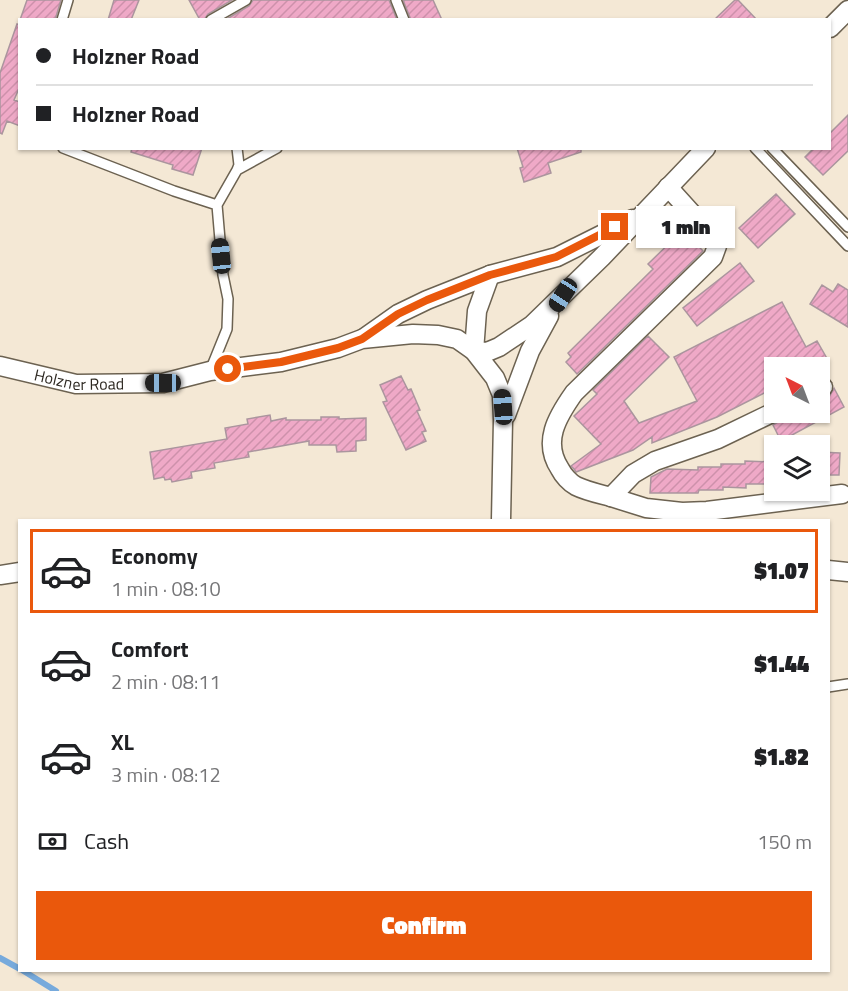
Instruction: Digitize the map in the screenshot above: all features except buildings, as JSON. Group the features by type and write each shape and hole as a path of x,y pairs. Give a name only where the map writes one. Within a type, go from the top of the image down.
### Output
{"street":[{"path":"831,27 848,9"},
{"path":"490,275 477,311 474,351 487,352 505,344 532,325 704,150"},
{"path":"669,187 715,239 716,251 691,279 574,393 560,414 552,437 552,456 574,485 646,508 682,512 707,511 842,494"},
{"path":"362,339 398,314 434,297 490,275 556,257 642,215"},
{"path":"503,420 540,330 563,295"},
{"name":"Holzner Road","path":"0,366 75,384 163,383 210,371 281,362 338,348 362,339 413,334 438,334 457,339 474,351 495,378 502,395 501,519"},
{"path":"611,497 633,474 655,461 718,439 764,417"},
{"path":"830,570 848,572"},
{"path":"0,575 18,572"}],"lane":[{"path":"63,18 68,0"},
{"path":"214,18 246,0"},
{"path":"396,0 403,18"},
{"path":"68,150 217,205"},
{"path":"210,371 227,329 228,299 223,275 217,205 237,170 237,150"},
{"path":"237,170 272,150"},
{"path":"757,150 848,246"},
{"path":"774,150 848,227"},
{"path":"830,687 848,684"}],"waterway":[{"path":"0,958 18,968"},
{"path":"25,972 56,991"}],"route":[{"path":"228,369 281,362 338,348 362,339 398,314 427,300 490,275 556,257 615,227"}]}
